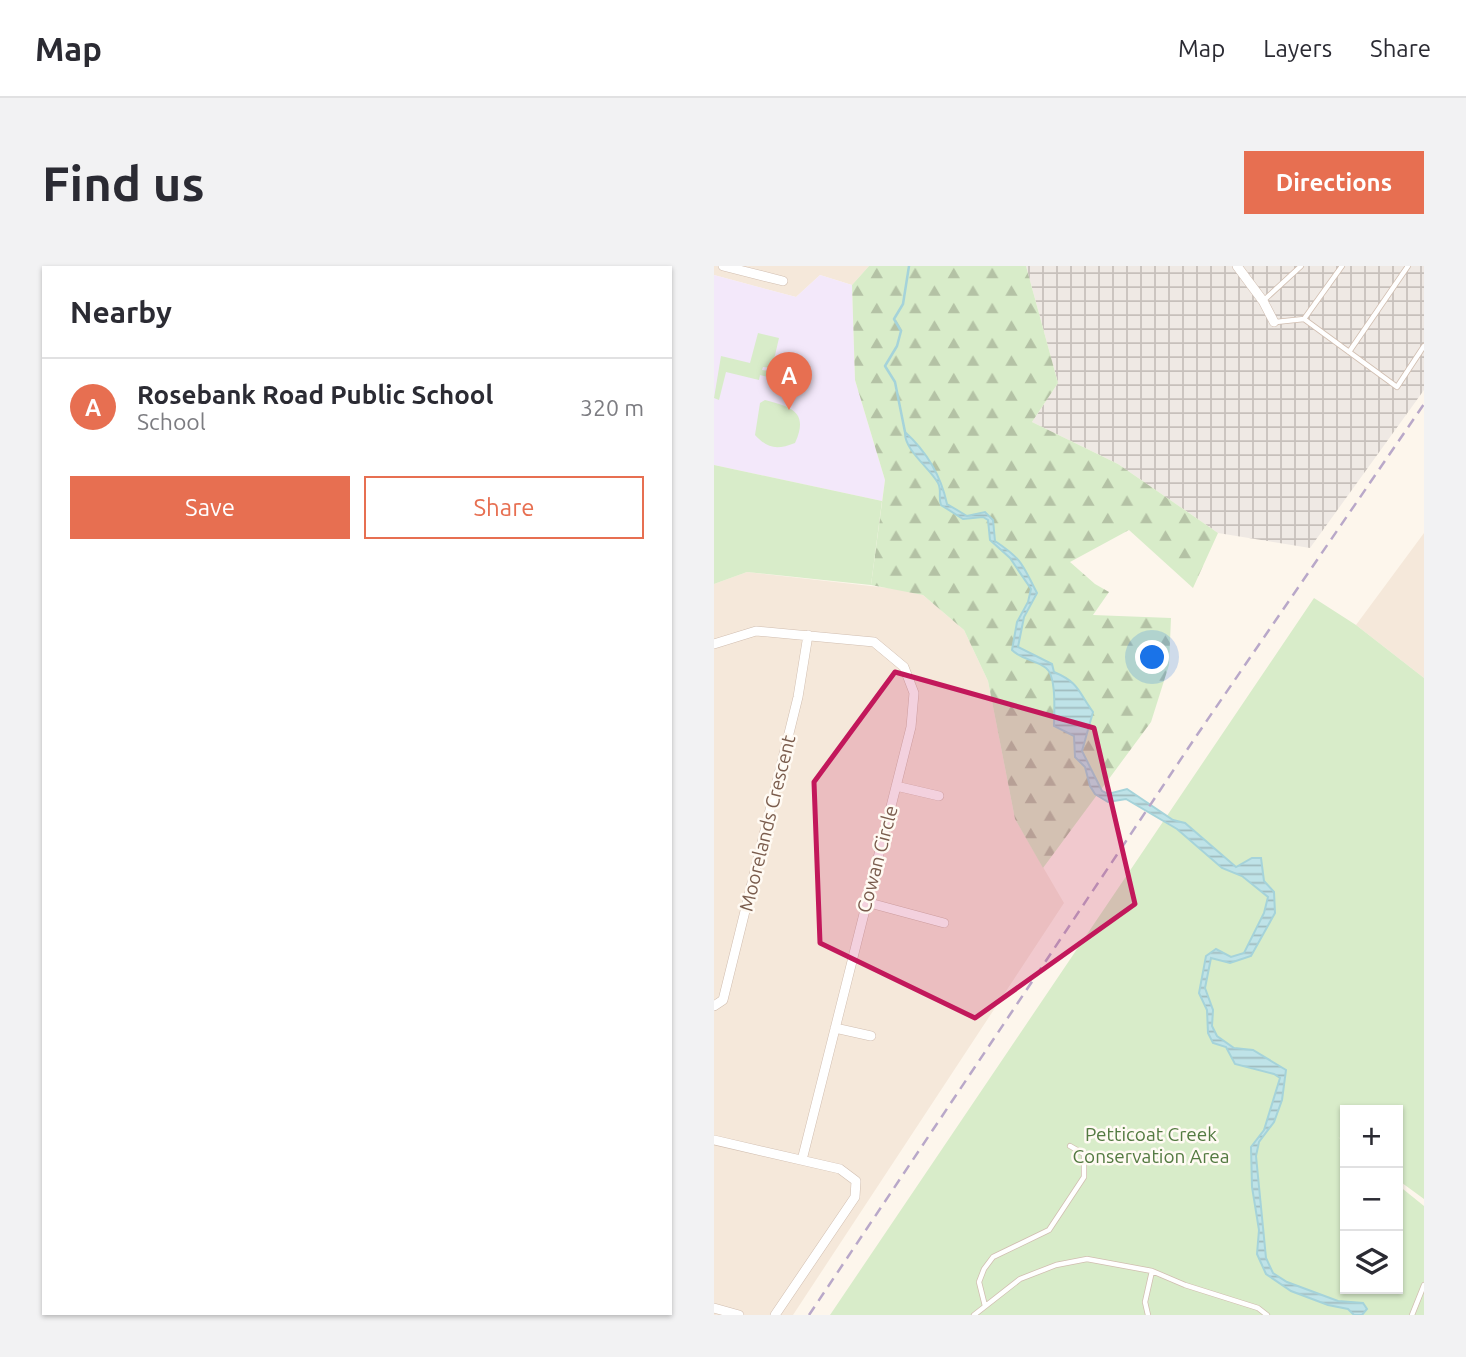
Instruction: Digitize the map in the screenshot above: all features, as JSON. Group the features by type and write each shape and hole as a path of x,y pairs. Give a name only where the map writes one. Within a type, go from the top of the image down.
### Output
{"street":[{"path":"723,266 783,281"},
{"path":"1237,266 1263,301 1274,322"},
{"name":"Cowan Circle","path":"714,644 756,631 874,642 904,667 914,693 914,710 896,786 802,1160"},
{"name":"Moorelands Crescent","path":"714,1006 723,1000 798,697 808,635"},
{"path":"896,786 939,796"},
{"path":"866,902 944,923"},
{"path":"835,1028 871,1036"},
{"path":"714,1140 846,1172 856,1181 848,1208 775,1315"},
{"path":"714,1308 739,1315"}],"lane":[{"path":"1263,301 1301,266"},
{"path":"1304,319 1342,266"},
{"path":"1349,352 1408,266"},
{"path":"1274,322 1304,319 1397,387 1424,346"},
{"path":"985,1306 979,1282 993,1257 1049,1230 1084,1177 1084,1154 1070,1146"},
{"path":"975,1315 1020,1279 1056,1265 1087,1259 1152,1271 1185,1285 1258,1308 1267,1315"},
{"path":"1148,1315 1145,1302 1152,1271"},
{"path":"1412,1315 1424,1285"}],"highlighted area":[{"path":"895,672 1094,728 1135,904 975,1018 820,943 814,782"}],"shaded area":[{"path":"714,266 869,266 852,285 820,275 796,297 714,275"},
{"path":"1026,266 1424,266 1424,390 1310,548 1218,533 1118,464 1032,422 1058,383"},
{"path":"714,275 796,297 820,275 852,285 855,380 885,480 882,501 714,465"},
{"path":"1424,533 1424,678 1356,625"},
{"path":"747,572 906,590 923,595 964,630 988,681 1015,819 1064,903 793,1315 714,1315 714,584"}],"green space":[{"path":"869,266 1026,266 1058,383 1032,422 1118,464 1218,533 1193,588 1129,530 1070,562 1095,584 1109,592 1093,615 1171,618 1169,665 1151,722 1043,868 1015,819 988,681 964,630 923,595 871,585 885,480 855,380 852,285"},
{"path":"758,333 779,338 772,368 763,367 762,370 770,371 768,377 760,375 759,380 726,372 719,400 714,398 721,356 750,363"},
{"path":"765,400 795,412 800,424 795,443 773,447 755,435 760,403"},
{"path":"714,465 882,501 871,585 747,572 714,584"},
{"name":"Petticoat Creek Conservation Area","path":"1314,598 1356,625 1424,678 1424,1199 1403,1184 1403,1105 1340,1105 1340,1138 1338,1137 1340,1294 1403,1294 1403,1189 1424,1206 1424,1315 830,1315"}],"water":[{"path":"905,432 932,465 947,504 967,516 985,512 993,520 995,541 1017,558 1025,569 1037,593 1024,617 1018,647 1052,664 1054,672 1074,684 1093,712 1082,751 1102,791 1108,794 1127,789 1173,820 1185,823 1236,867 1252,858 1261,858 1264,881 1274,892 1275,913 1251,956 1230,963 1211,958 1205,988 1213,1010 1212,1026 1217,1036 1234,1048 1253,1050 1286,1070 1282,1100 1274,1122 1259,1142 1256,1156 1266,1258 1273,1273 1287,1282 1338,1301 1363,1303 1367,1309 1362,1315 1354,1315 1348,1309 1328,1305 1291,1291 1266,1274 1257,1254 1259,1230 1252,1187 1251,1147 1264,1130 1280,1078 1235,1064 1226,1047 1213,1043 1208,1033 1207,1010 1199,993 1206,956 1216,949 1231,957 1244,953 1264,913 1268,897 1242,876 1222,868 1177,829 1126,799 1108,802 1095,794 1085,767 1075,757 1074,736 1054,726 1054,695 1050,672 1012,650 1017,622 1028,602 1031,589 1010,558 990,540 988,520 983,517 963,519 941,505 938,483 908,445"}],"waterway":[{"path":"905,432 895,382 885,366 897,346 901,331 894,319 903,304 909,266"}],"railway":[{"path":"809,1315 1197,735 1424,404"}],"place":[{"name":"Rosebank Road Public School","path":"789,410"}]}
